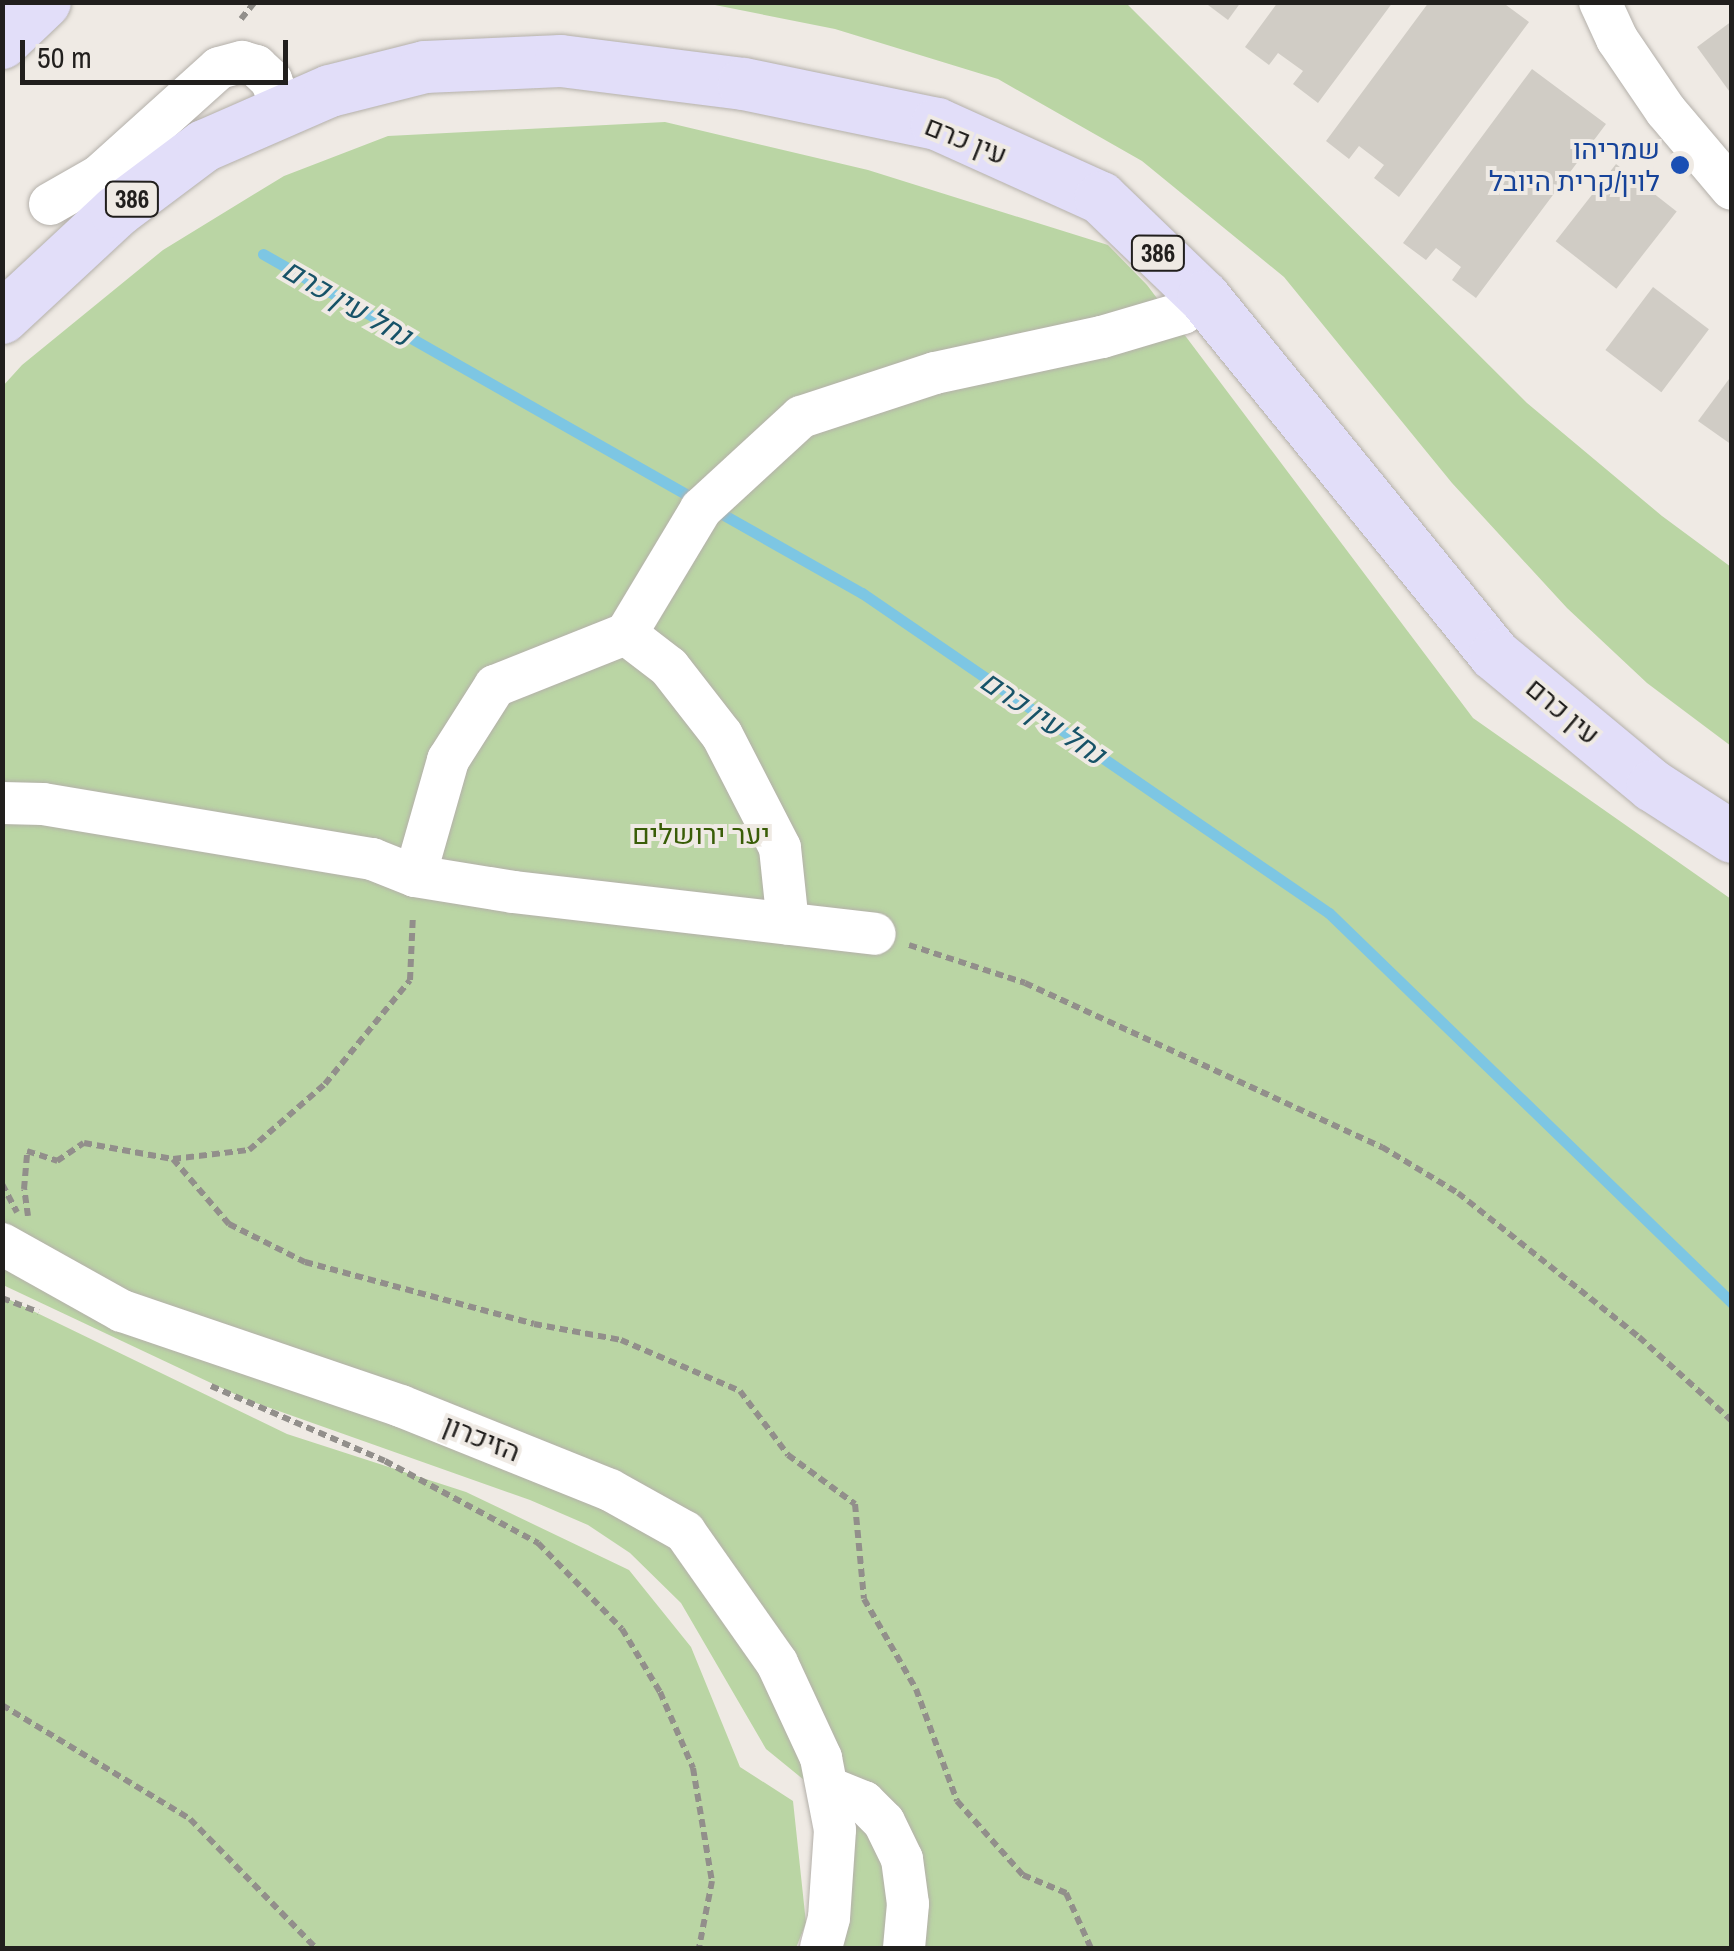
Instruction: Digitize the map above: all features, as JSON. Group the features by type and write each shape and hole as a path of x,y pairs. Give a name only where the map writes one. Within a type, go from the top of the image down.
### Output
{"main road":[{"path":"2,43 29,5"},
{"name":"עין כרם","path":"2,318 145,190 275,92 425,67 561,61 744,84 936,124 1101,198 1204,297 1495,655 1654,786 1732,837"}],"street":[{"path":"1600,2 1617,39 1666,110 1732,189"},
{"path":"50,204 99,176 213,71 242,62 275,92"},
{"path":"415,876 448,760 495,686 626,634 700,508 801,417 934,373 1118,332 1184,312 1204,297"},
{"path":"626,634 669,666 722,735 780,848 788,924"},
{"path":"2,803 43,804 372,859 415,876 875,934"},
{"name":"הזיכרון","path":"16,1250 122,1311 402,1406 610,1490 686,1532 778,1663 821,1758 829,1788 834,1860 821,1948"},
{"path":"829,1788 864,1802 884,1822 902,1859 908,1904 904,1948"}],"path":[{"path":"242,18 255,2"},
{"path":"16,1250 32,1245 24,1189 27,1150 56,1160 84,1143 174,1159 249,1150 324,1084 410,980 415,876"},
{"path":"875,934 1025,983 1382,1147 1458,1193 1639,1337 1732,1422"},
{"path":"2,1298 54,1319"},
{"path":"193,1378 384,1461 538,1543 622,1629 660,1692 693,1768 712,1881 698,1948"},
{"path":"2,1704 190,1819 316,1948"}],"green space":[{"path":"705,3 1126,3 1527,403 1662,516 1731,567 1731,746 1647,683 1567,608 1452,483 1284,277 1142,161 998,79 835,29"},
{"name":"יער ירושלים","path":"665,122 868,170 1108,245 1147,285 1473,718 1731,899 1731,1948 842,1948 847,1815 766,1749 681,1603 630,1553 588,1525 530,1500 245,1399 3,1285 2,387 22,365 163,250 284,176 388,136"},
{"path":"2,1296 287,1434 466,1492 629,1570 691,1647 740,1767 793,1801 806,1923 796,1948 3,1948"}],"building":[{"path":"1204,2 1241,2 1228,20"},
{"path":"1278,2 1393,2 1318,103 1293,84 1303,71 1278,53 1269,65 1245,47"},
{"path":"1429,2 1502,2 1529,22 1399,197 1374,178 1384,165 1359,146 1349,159 1326,141"},
{"path":"1732,21 1732,95 1697,47"},
{"path":"1532,69 1606,124 1476,298 1452,280 1461,267 1436,248 1426,260 1403,243"},
{"path":"1616,164 1677,211 1616,289 1556,241"},
{"path":"1653,287 1709,329 1661,392 1605,350"},
{"path":"1732,375 1732,445 1698,421"}],"waterway":[{"name":"נחל עין כרם","path":"263,254 698,501"},
{"name":"נחל עין כרם","path":"715,510 862,593 1329,913 1732,1303"}],"place":[{"name":"שמריהו לוין/קרית היובל","path":"1680,165"}]}
